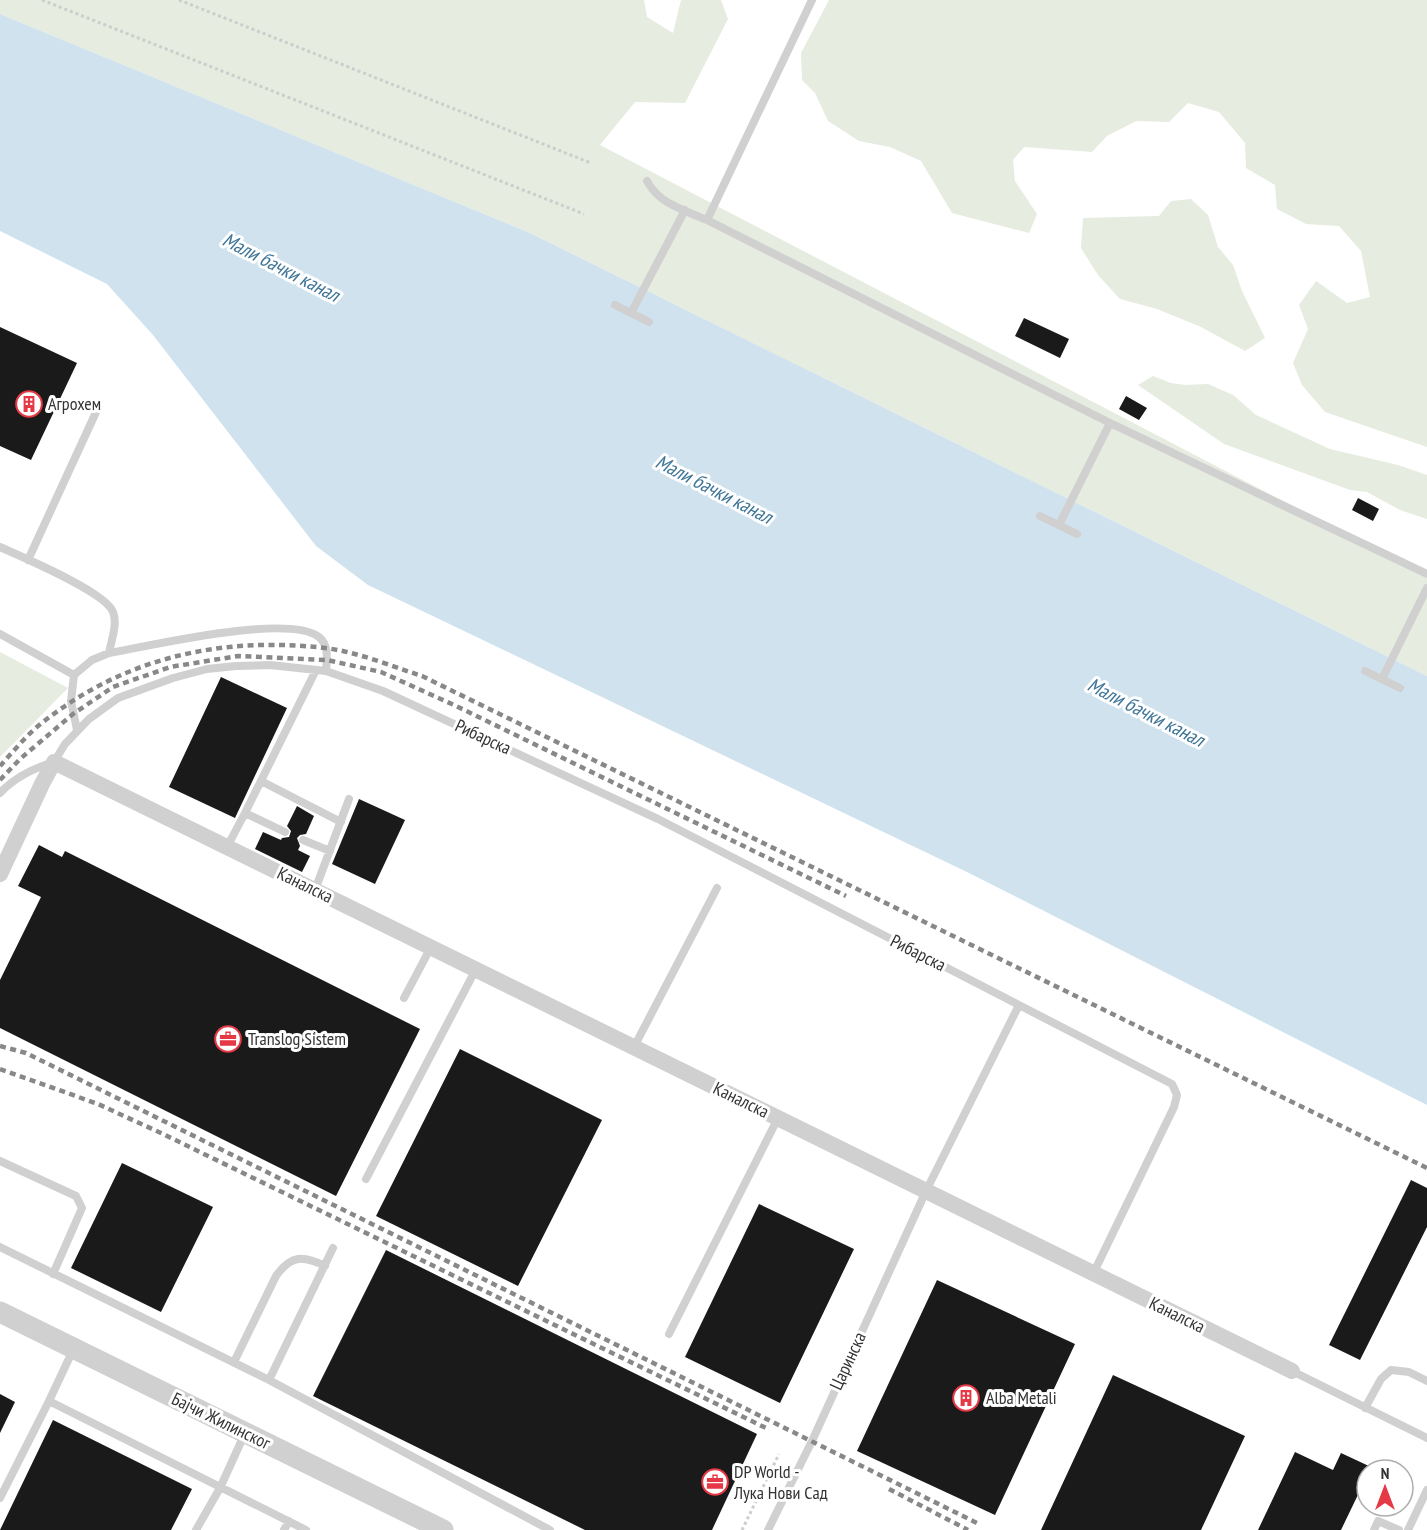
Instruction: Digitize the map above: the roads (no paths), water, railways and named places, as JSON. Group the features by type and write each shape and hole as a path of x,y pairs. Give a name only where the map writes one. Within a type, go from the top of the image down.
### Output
{"street":[{"name":"Каналска","path":"54,762 1292,1371"},
{"name":"Рибарска","path":"0,874 54,762"},
{"name":"Бајчи Жилинског","path":"0,1312 443,1530"}],"lane":[{"path":"707,220 813,0"},
{"path":"647,181 652,190 662,199 1110,423 1427,574"},
{"path":"632,314 685,210"},
{"path":"615,305 649,322"},
{"path":"28,560 97,410"},
{"path":"1059,525 1110,423"},
{"path":"1041,516 1077,534"},
{"path":"0,547 88,590 107,602 115,621 109,653"},
{"path":"1382,679 1427,588"},
{"path":"76,730 71,701 74,675 92,660 109,653 238,629 297,630 319,637 327,648 326,671"},
{"path":"0,634 74,675"},
{"name":"Рибарска","path":"54,762 76,730 118,699 146,687 207,669 270,665 326,671 383,691 658,819 1172,1084 1177,1095 1174,1107 1093,1274"},
{"path":"227,847 316,670"},
{"path":"1365,671 1400,688"},
{"path":"0,793 34,768 54,762"},
{"path":"261,780 340,822"},
{"path":"315,890 349,799"},
{"path":"245,813 285,832"},
{"path":"303,840 330,851"},
{"path":"634,1047 717,888"},
{"path":"404,998 431,947"},
{"path":"366,1179 476,969"},
{"name":"Царинска","path":"768,1530 812,1441 926,1191 1019,1005"},
{"path":"669,1334 778,1118"},
{"path":"0,1161 76,1196 82,1208 53,1274"},
{"path":"0,1247 269,1380 550,1530"},
{"path":"269,1380 333,1248"},
{"path":"234,1362 283,1266 292,1260 302,1258 325,1266"},
{"path":"0,1498 74,1349"},
{"path":"1365,1408 1381,1378 1391,1370 1409,1372 1427,1381"},
{"name":"Каналска","path":"1292,1371 1427,1438"},
{"path":"49,1401 306,1530"},
{"path":"196,1530 220,1488 246,1433"},
{"path":"1408,1530 1427,1490"},
{"path":"285,1530 289,1521"},
{"path":"1374,1530 1378,1521 1399,1530"}],"water":[{"name":"Мали бачки канал","path":"0,14 530,233 1427,676 1427,1105 969,873 368,585 316,546 153,335 107,284 0,231"}],"railway":[{"path":"0,766 38,726 70,703 103,683 138,668 173,657 210,649 286,645 325,648 362,656 422,676 1427,1168"},
{"path":"0,780 20,759 73,714 113,687 170,667 238,656 327,660 381,672 454,705 846,896"},
{"path":"0,1046 26,1053 979,1524"},
{"path":"0,1069 98,1104 163,1134 768,1429"},
{"path":"889,1489 968,1530"}],"place":[{"name":"Агрохем","path":"29,404"},
{"name":"Translog Sistem","path":"228,1039"},
{"name":"Alba Metali","path":"966,1398"},
{"name":"DP World - Лука Нови Сад","path":"715,1482"}]}
